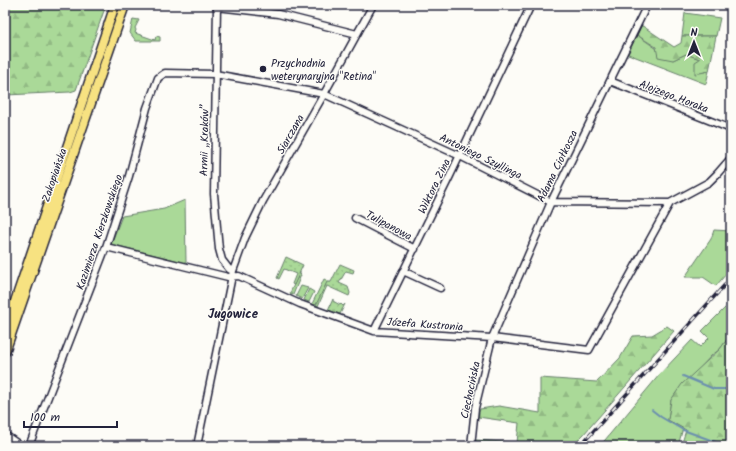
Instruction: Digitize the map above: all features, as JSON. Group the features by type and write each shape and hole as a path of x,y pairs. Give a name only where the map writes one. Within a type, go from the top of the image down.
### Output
{"main road":[{"name":"Zakopiańska","path":"5,331 115,5"},
{"name":"Zakopiańska","path":"5,352 125,5"}],"street":[{"name":"Siarczana","path":"232,274 245,238 261,207 373,5"},
{"name":"Wiktora Zina","path":"374,331 460,156 531,5"},
{"name":"Adama Ciołkosza","path":"492,338 551,202 647,5"},
{"path":"217,6 278,14 357,34"},
{"name":"Armii „Kraków”","path":"217,6 214,194 222,260 232,274"},
{"name":"Kazimierza Kierzkowskiego","path":"29,446 106,247 129,176 147,108 158,78 164,73 215,74"},
{"name":"Antoniego Szyllinga","path":"215,74 324,94 460,156 551,202 670,203 708,182 731,158"},
{"name":"Alojzego Horaka","path":"610,81 731,129"},
{"name":"Józefa Kustronia","path":"106,247 239,276 300,304 374,331 492,338 588,350 670,203"},
{"name":"Tulipanowa","path":"355,218 415,249"},
{"path":"403,271 440,288"},
{"path":"197,446 232,274"},
{"name":"Ciechocińska","path":"471,446 475,408 492,338"},
{"path":"5,435 21,446"}],"green space":[{"path":"5,5 106,5 76,90 70,92 6,95"},
{"path":"685,13 720,18 716,36 682,36"},
{"path":"133,19 139,20 135,28 135,33 155,40 156,36 160,37 160,41 136,41 130,33"},
{"path":"641,25 674,47 681,43 682,36 716,36 709,71 695,74 695,62 700,59 686,54 673,60 658,57 656,47 637,35"},
{"path":"637,35 673,60 686,54 700,59 696,73 709,71 706,84 628,54"},
{"path":"185,200 186,263 111,244 122,216 164,209"},
{"path":"714,230 731,231 731,268 716,286 703,277 685,277 711,239"},
{"path":"286,257 303,265 294,285 292,284 296,274 284,269 279,279 277,278"},
{"path":"340,264 354,270 353,273 346,271 339,283 348,287 350,293 349,296 327,286 318,306 316,305 327,282 331,282"},
{"path":"300,272 301,275 293,295 290,293"},
{"path":"324,279 328,281 316,305 312,304"},
{"path":"301,286 308,288 302,299 296,296"},
{"path":"309,289 314,292 309,302 304,300"},
{"path":"333,299 333,301 340,305 341,304 343,306 345,304 340,314 328,310"},
{"path":"731,302 731,334 720,349 711,356 671,400 668,420 683,428 678,446 600,446 660,374 692,340 700,347 709,338 702,331"},
{"path":"667,326 674,331 572,446 474,446 475,440 517,443 519,423 478,417 480,409 499,406 540,413 540,378 597,382 620,358 633,336 652,335"},
{"path":"731,334 731,446 681,446 686,430 668,420 671,400 682,384 720,349"}],"waterway":[{"path":"683,376 714,389 731,389"},
{"path":"652,410 683,430 727,446"}],"railway":[{"path":"580,446 731,278"}],"place":[{"name":"Przychodnia weterynaryjna \"Retina\"","path":"263,69"}],"district":[{"name":"Jugowice","path":"233,313"}]}
